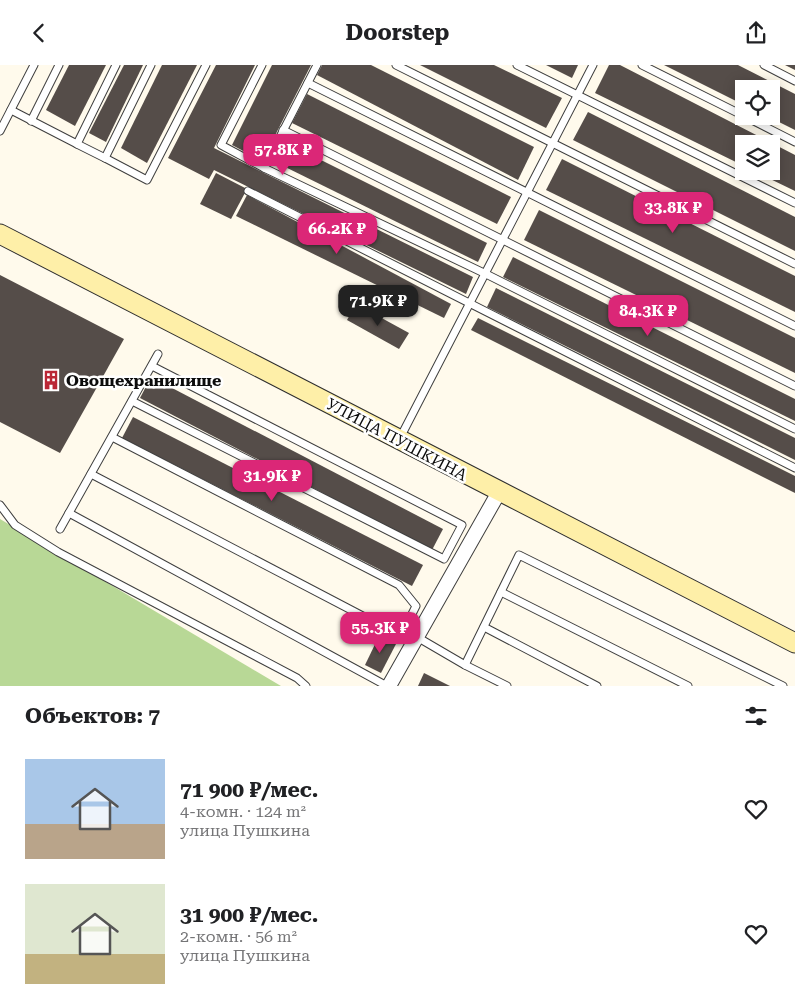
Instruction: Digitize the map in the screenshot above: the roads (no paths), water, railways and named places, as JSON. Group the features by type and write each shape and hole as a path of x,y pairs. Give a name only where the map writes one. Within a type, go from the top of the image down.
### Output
{"main road":[{"name":"УЛИЦА ПУШКИНА","path":"0,234 795,643"}],"street":[{"path":"388,686 500,492"}],"lane":[{"path":"0,131 34,65"},
{"path":"31,121 59,65"},
{"path":"77,144 116,65"},
{"path":"105,158 151,65"},
{"path":"10,110 147,180 206,65"},
{"path":"262,65 221,145 264,168 486,274 795,429"},
{"path":"264,168 317,65"},
{"path":"396,65 795,264"},
{"path":"517,65 795,203"},
{"path":"399,439 593,65"},
{"path":"642,65 735,112"},
{"path":"764,65 795,81"},
{"path":"308,83 795,326"},
{"path":"762,125 795,142"},
{"path":"283,130 795,386"},
{"path":"248,191 795,468"},
{"path":"60,529 158,354"},
{"path":"132,401 444,559 462,525 152,366"},
{"path":"112,437 399,585 416,606 430,614"},
{"path":"91,475 401,636 416,606"},
{"path":"0,505 15,525 58,552 297,678 306,686"},
{"path":"69,513 388,686"},
{"path":"465,665 519,555 783,686"},
{"path":"501,592 688,686"},
{"path":"484,627 597,686"},
{"path":"417,637 465,665 507,686"}],"place":[{"name":"Овощехранилище","path":"51,380"}]}
